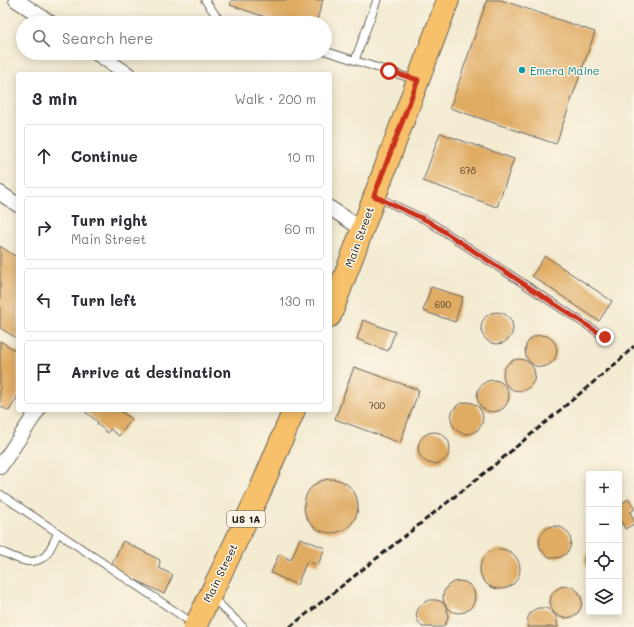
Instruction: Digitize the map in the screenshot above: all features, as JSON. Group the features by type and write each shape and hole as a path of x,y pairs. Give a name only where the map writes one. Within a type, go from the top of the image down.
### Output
{"main road":[{"name":"Main Street","path":"332,311 448,0"},
{"name":"Main Street","path":"196,626 260,491 293,412"}],"street":[{"path":"16,0 40,16"},
{"path":"107,60 125,72"},
{"path":"0,192 16,204"},
{"path":"332,209 362,229"},
{"path":"0,467 37,412"}],"lane":[{"path":"205,0 216,16"},
{"path":"355,60 377,0"},
{"path":"332,53 418,80"},
{"path":"374,196 428,221 605,337"},
{"path":"0,494 196,626"},
{"path":"0,550 25,562 36,561 46,555 58,533"},
{"path":"210,595 242,627"}],"building":[{"path":"232,0 323,0 318,16 262,16 230,5"},
{"name":"Emera Maine","path":"487,0 501,0 595,32 556,144 450,108"},
{"path":"440,133 514,159 497,207 423,181"},
{"path":"0,246 16,257 16,338 0,328"},
{"path":"545,256 612,301 599,321 532,276"},
{"path":"431,287 463,297 455,322 423,311"},
{"path":"497,312 508,317 513,328 508,339 497,344 486,339 481,328 486,317"},
{"path":"363,320 395,332 388,351 357,339"},
{"path":"541,335 552,340 557,351 552,362 541,367 530,362 525,351 530,340"},
{"path":"0,341 16,351 16,399 9,411 0,406"},
{"path":"519,359 530,364 535,375 530,386 519,391 508,386 503,375 508,364"},
{"path":"354,367 419,390 400,443 335,419"},
{"path":"493,380 504,385 509,396 504,407 493,412 482,407 477,396 482,385"},
{"path":"467,402 476,405 480,409 483,418 480,427 476,431 467,434 458,431 454,427 451,418 454,409 458,405"},
{"path":"86,412 122,412 132,419 119,436 110,429 108,433 97,424 98,422"},
{"path":"434,432 445,437 450,448 445,459 434,464 423,459 418,448 423,437"},
{"path":"326,479 336,479 346,483 354,491 358,501 358,511 354,521 346,529 336,533 326,533 316,529 308,521 304,511 304,501 308,491 316,483"},
{"path":"629,499 634,508 634,510 630,512 634,520 634,524 625,529 622,523 622,503"},
{"path":"555,526 566,531 571,542 566,553 555,558 544,553 539,542 544,531"},
{"path":"300,538 325,548 318,565 307,561 297,585 271,573 279,554 291,560"},
{"path":"123,541 160,560 159,568 173,575 164,594 110,567"},
{"path":"500,549 508,551 514,555 518,561 520,569 518,577 514,583 508,587 500,589 492,587 486,583 482,577 480,569 482,561 486,555 492,551"},
{"path":"586,554 586,566 584,560"},
{"path":"459,581 470,586 475,597 470,608 459,613 448,608 443,597 448,586"},
{"path":"566,586 577,591 582,602 577,613 566,618 555,613 550,602 555,591"},
{"path":"429,600 442,602 447,608 448,618 445,625 442,627 422,627 418,621 416,615 418,609 423,603"},
{"path":"538,608 546,608 551,611 556,616 558,627 527,627 528,617 532,611"}],"railway":[{"path":"290,627 492,467 620,360 634,346"}],"place":[{"name":"Emera Maine","path":"522,70"}],"route":[{"path":"389,71 418,80 374,196 428,221 605,337"}]}
